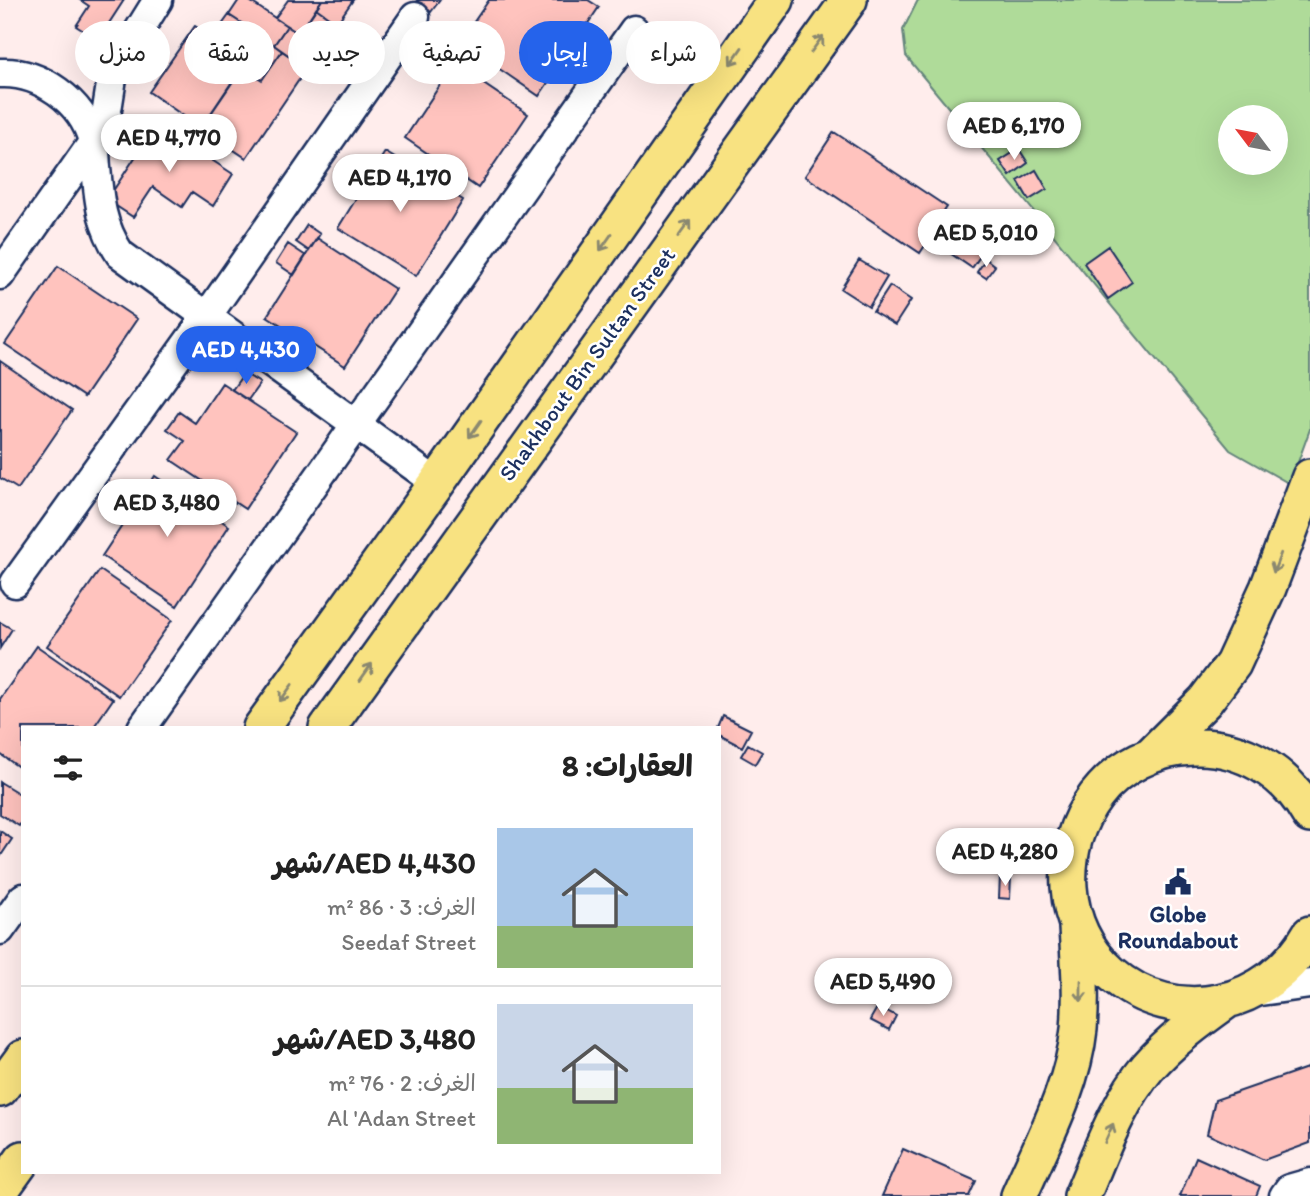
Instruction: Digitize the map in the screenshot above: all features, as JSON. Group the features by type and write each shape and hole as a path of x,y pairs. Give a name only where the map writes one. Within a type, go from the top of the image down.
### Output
{"main road":[{"path":"262,726 437,483 776,0"},
{"name":"Shakhbout Bin Sultan Street","path":"328,726 849,0"},
{"path":"1153,754 1205,701 1233,664 1268,588 1310,477"},
{"path":"1238,996 1196,1005 1165,1001 1137,990 1111,973 1091,950 1077,923 1069,895 1068,865 1074,836 1082,818 1104,786 1126,767 1153,754 1178,748 1229,750 1253,759 1310,803"},
{"path":"1019,1196 1071,1070 1079,1031 1082,989 1077,923"},
{"path":"1082,1196 1126,1098 1148,1067 1185,1030 1238,996 1278,975 1300,952 1310,934"},
{"path":"0,1089 21,1061"},
{"path":"0,1191 21,1162"}],"street":[{"path":"0,275 94,141 107,110 112,78 158,0"},
{"path":"15,583 207,316 415,17"},
{"path":"143,726 626,41"},
{"path":"0,73 15,72 48,84 75,107 86,123 94,141 100,209 108,235 120,254 437,483"},
{"path":"0,930 21,901"},
{"path":"1238,996 1310,984"},
{"path":"1284,1196 1289,1189 1310,1183"}],"green space":[{"path":"918,0 1310,0 1310,429 1290,484 1230,450 906,56 903,30"}],"building":[{"path":"80,0 124,0 110,21 79,21 89,6"},
{"path":"239,0 248,0 287,26 274,45 274,21 238,21 229,15"},
{"path":"288,0 322,0 308,21 288,21 288,27 275,18"},
{"path":"322,0 353,0 338,21 334,21 316,8"},
{"path":"440,0 431,12 416,2"},
{"path":"489,0 588,0 599,7 590,21 519,21 519,82 505,73 505,21 474,21"},
{"path":"316,8 334,21 308,21"},
{"path":"229,15 238,21 225,21"},
{"path":"288,27 288,55 274,45"},
{"path":"184,42 184,84 231,84 201,128 149,92 155,84 170,84 170,62"},
{"path":"274,45 282,51 274,63"},
{"path":"282,51 288,55 288,84 296,84 246,158 201,128 231,84 274,84 274,63"},
{"path":"441,84 484,84 528,114 478,188 405,138"},
{"path":"521,84 547,84 539,96"},
{"path":"157,124 233,174 213,206 192,192 182,207 153,187 133,217 107,200"},
{"path":"834,132 947,207 935,225 953,237 941,253 926,244 920,253 805,176"},
{"path":"1019,149 1028,163 1010,176 1000,161"},
{"path":"385,152 463,200 416,276 338,228"},
{"path":"1036,170 1047,189 1029,200 1018,181"},
{"path":"307,225 320,234 309,251 296,242"},
{"path":"957,230 985,249 972,268 944,249"},
{"path":"317,238 395,289 345,366 267,316"},
{"path":"288,244 306,256 294,275 276,263"},
{"path":"1108,246 1132,282 1108,299 1084,263"},
{"path":"986,259 995,266 986,278 977,272"},
{"path":"859,260 887,277 869,307 841,289"},
{"path":"58,266 137,319 84,397 5,344"},
{"path":"890,286 911,300 895,325 873,312"},
{"path":"0,361 72,410 18,489 0,478"},
{"path":"244,373 260,383 248,400 232,390"},
{"path":"222,383 296,432 245,509 171,460 185,441 167,429 179,412 195,423"},
{"path":"155,476 180,493 187,483 208,496 201,507 229,526 177,606 102,556"},
{"path":"100,570 172,620 119,696 47,646"},
{"path":"0,622 12,629 0,648"},
{"path":"37,646 113,699 94,726 21,726 21,769 0,754 0,699"},
{"path":"723,716 751,730 742,747 721,736 721,726 719,726"},
{"path":"748,744 762,752 755,764 741,756"},
{"path":"0,782 21,795 21,823 19,826 0,814"},
{"path":"0,831 12,839 0,857"},
{"path":"1000,876 1011,877 1010,899 999,898"},
{"path":"878,1006 896,1016 889,1030 870,1020"},
{"path":"1310,1067 1310,1143 1264,1160 1207,1134 1215,1100"},
{"path":"903,1149 976,1181 969,1196 882,1196"},
{"path":"1196,1157 1260,1186 1256,1196 1180,1196"}],"place":[{"name":"Globe Roundabout","path":"1178,882"}]}
